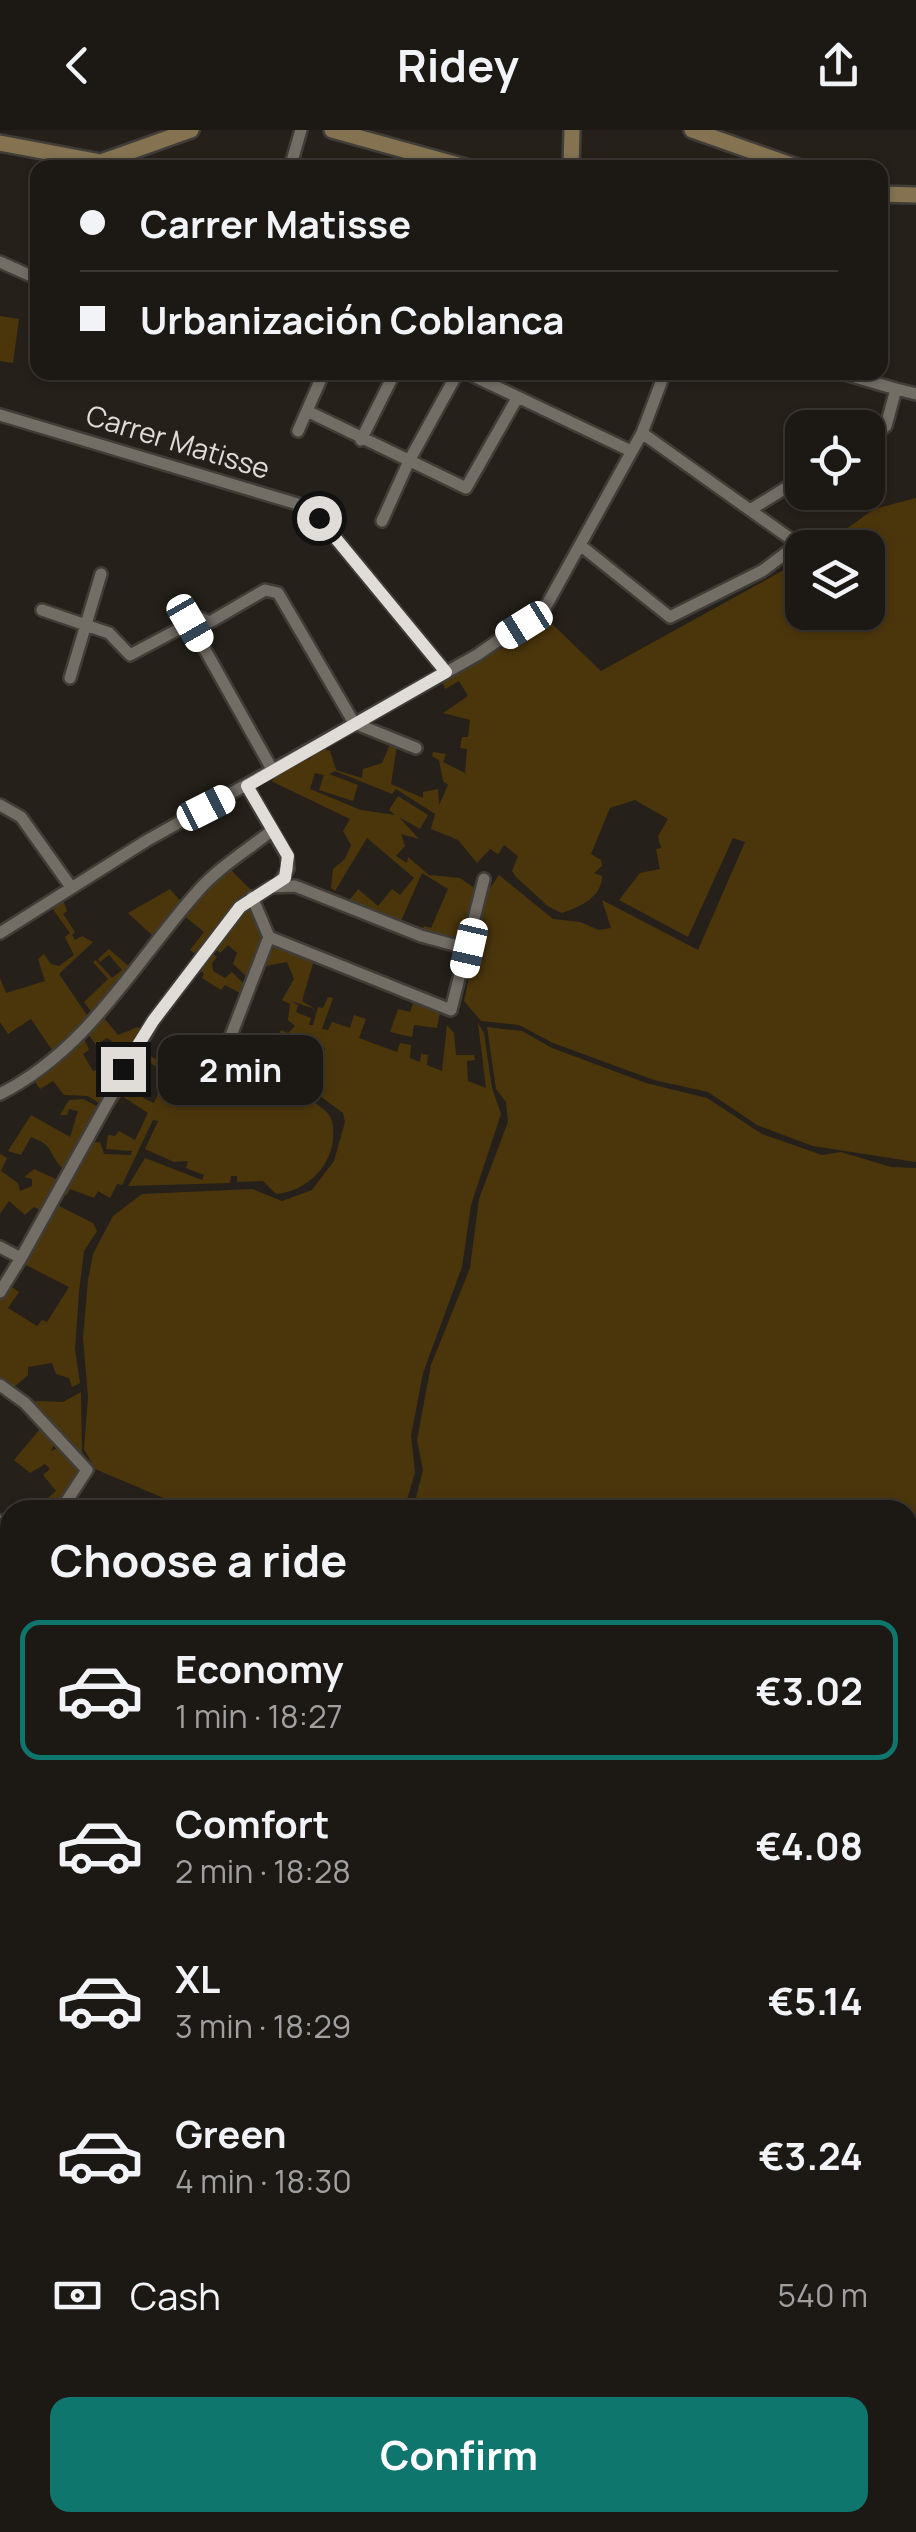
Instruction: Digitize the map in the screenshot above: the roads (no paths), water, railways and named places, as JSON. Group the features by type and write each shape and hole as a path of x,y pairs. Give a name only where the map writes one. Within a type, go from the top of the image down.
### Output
{"street":[{"path":"107,160 191,130"},
{"path":"292,160 301,130"},
{"path":"332,130 415,160"},
{"path":"571,160 572,130"},
{"path":"692,130 777,160"},
{"path":"0,143 90,160"},
{"path":"888,194 916,195"},
{"path":"0,262 30,275"},
{"path":"298,431 321,380"},
{"path":"362,440 392,380"},
{"path":"382,521 409,461 457,380"},
{"path":"481,380 516,400 632,451"},
{"path":"496,386 499,380"},
{"path":"0,933 161,832 446,672 545,608 642,433 661,380"},
{"path":"865,380 916,394"},
{"path":"885,427 896,389"},
{"path":"307,411 466,488 516,400"},
{"name":"Carrer Matisse","path":"0,416 300,504 319,518 446,672"},
{"path":"580,545 670,618 762,571 798,544 642,433"},
{"path":"750,510 785,488"},
{"path":"70,678 102,574"},
{"path":"42,610 109,633 130,655 200,618 210,622 266,590 278,593 354,723 416,748"},
{"path":"190,623 273,771"},
{"path":"247,786 270,832 288,856 288,869 278,885"},
{"path":"0,805 21,818 71,888"},
{"path":"0,1094 41,1071 98,1020 196,893 270,832"},
{"path":"252,897 270,937 444,1010 456,1006 484,879"},
{"path":"0,1292 153,1021 252,897 278,885 295,886 421,936 469,948"},
{"path":"230,1038 270,937"},
{"path":"0,1246 21,1258"},
{"path":"0,1385 33,1411 86,1470 67,1500"}]}
